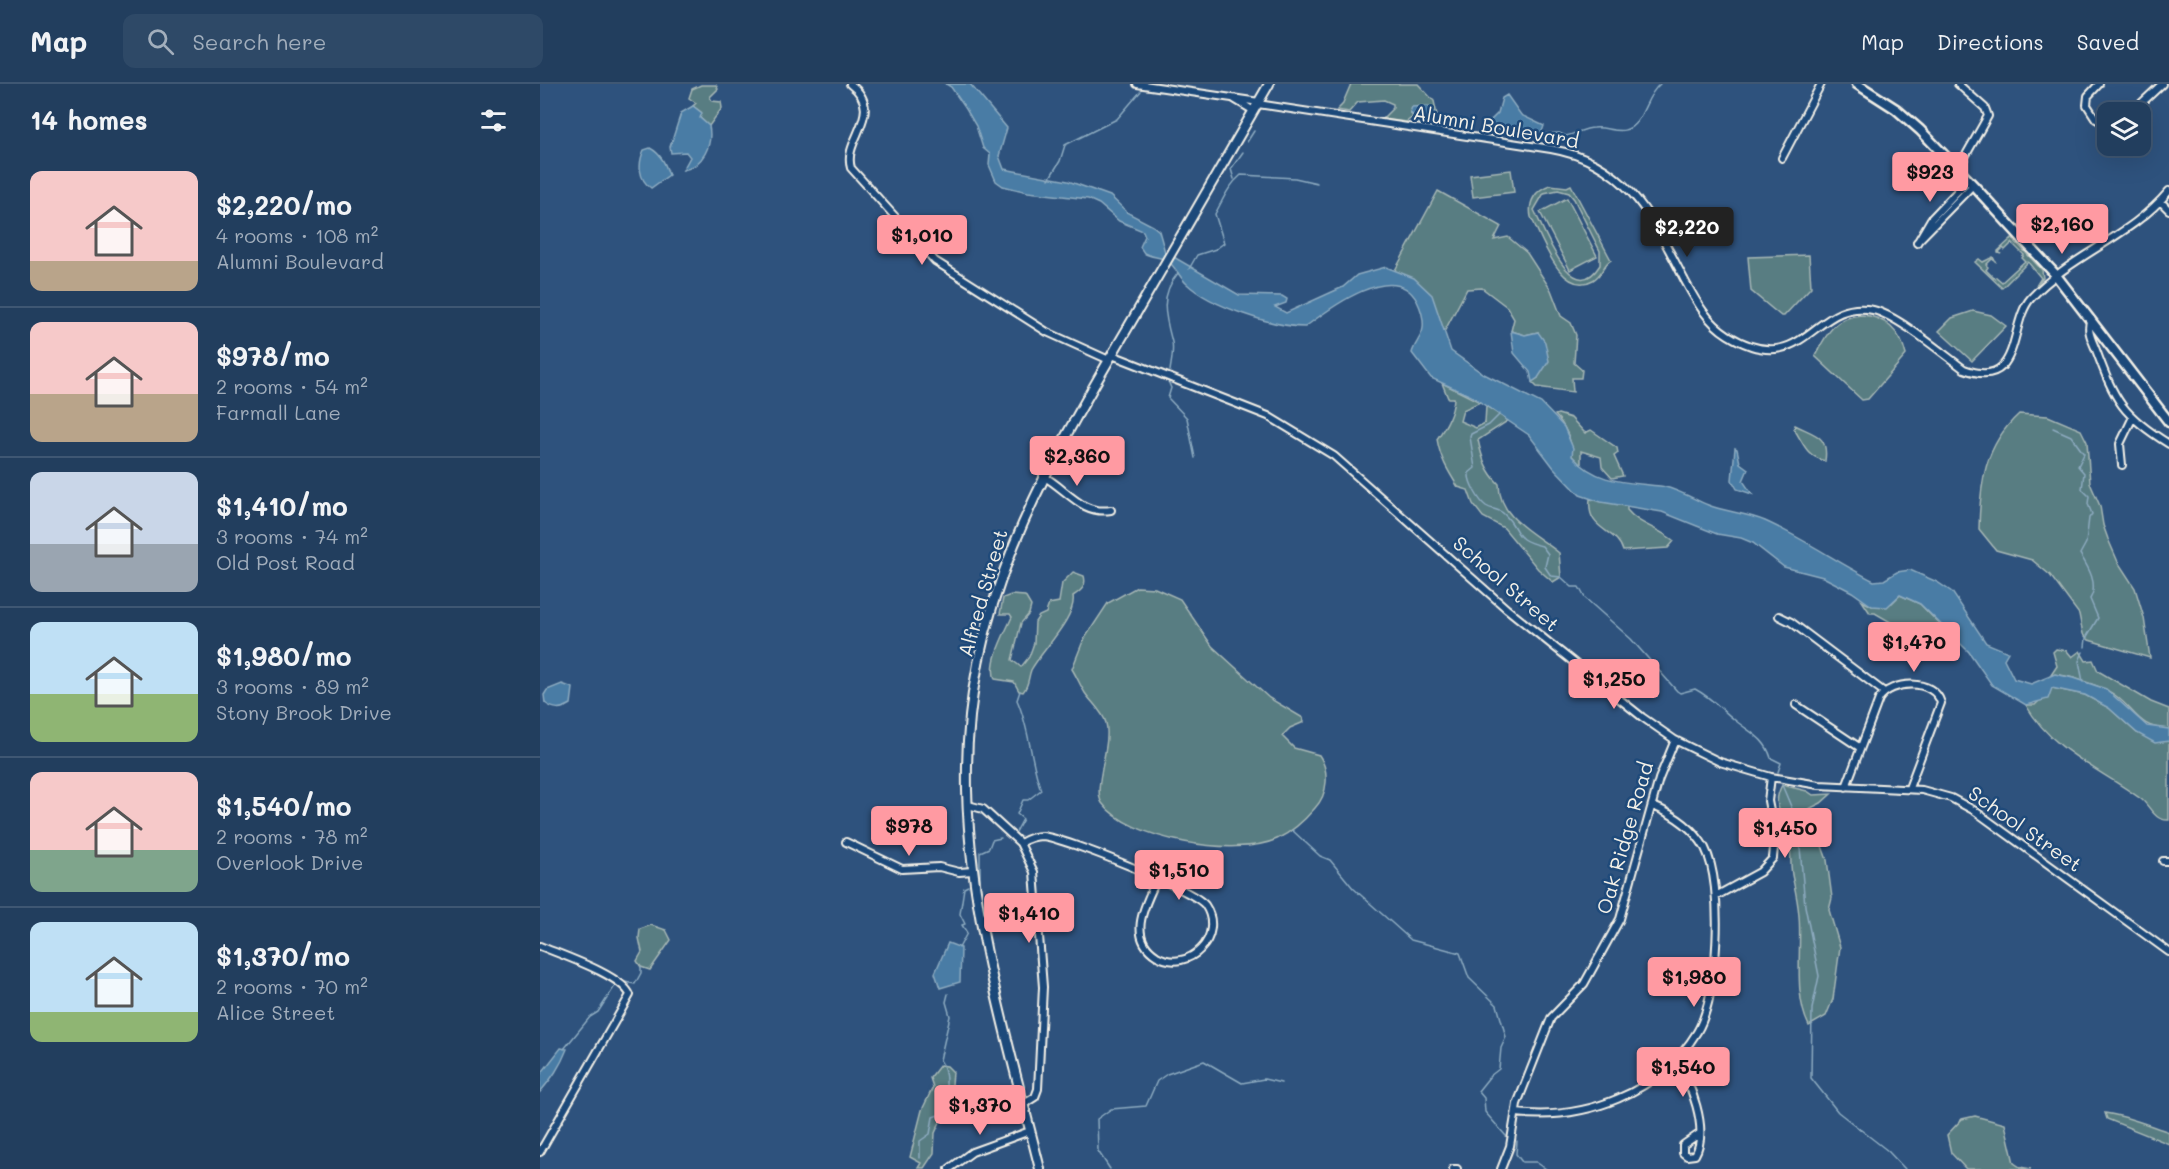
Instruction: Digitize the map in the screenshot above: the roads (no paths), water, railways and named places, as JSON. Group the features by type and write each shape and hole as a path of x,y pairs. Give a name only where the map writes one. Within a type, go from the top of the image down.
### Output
{"highway":[{"path":"1857,84 1891,106 1920,130 2055,274 2169,422"}],"main road":[{"name":"Alfred Street","path":"1040,1169 985,945 973,871 968,805 972,713 985,636 1007,560 1043,476 1269,84"}],"street":[{"name":"School Street","path":"849,84 859,94 864,110 863,124 850,154 851,168 928,255 1047,332 1268,416 1334,456 1507,609 1638,714 1675,740 1720,762 1771,777 1846,787 1909,788 1951,798 1975,812 2169,952"},
{"name":"Alumni Boulevard","path":"1137,84 1257,105 1560,151 1587,160 1617,177 1641,201 1708,318 1736,340 1765,349 1787,348 1839,314 1866,309 1887,315 1964,369 1979,372 1994,370 2006,362 2013,350 2020,315 2026,304 2055,274 2125,231 2169,191"},
{"path":"1782,158 1821,84"},
{"path":"1958,84 1986,109 1988,116 1958,169"},
{"path":"2097,120 2086,104 2088,96 2099,84"},
{"path":"2143,102 2162,84"},
{"path":"1233,99 1257,105"},
{"path":"1970,183 1917,243 1931,219 1970,183"},
{"path":"2160,201 2169,210"},
{"path":"2091,318 2089,332 2109,387 2132,419 2169,444"},
{"path":"2122,465 2120,444 2132,419"},
{"path":"1043,476 1059,485 1088,509 1097,512 1111,510"},
{"path":"1779,616 1791,622 1884,692"},
{"path":"1846,787 1859,747 1884,692 1898,686 1916,685 1933,691 1940,700 1938,714 1909,788"},
{"path":"1796,705 1859,747"},
{"name":"Oak Ridge Road","path":"1501,1169 1510,1146 1516,1113 1551,1018 1584,984 1618,922 1653,807 1664,762 1675,740"},
{"path":"1716,896 1760,872 1773,858 1775,837 1768,801 1771,777"},
{"path":"968,805 983,810 1020,843 1031,863 1036,883 1043,987 1038,1089 1035,1097 1024,1104"},
{"path":"1516,1113 1544,1115 1613,1101 1644,1086 1676,1060 1697,1033 1708,1002 1716,947 1716,896 1711,863 1699,840 1680,819 1653,807"},
{"path":"1020,843 1037,837 1055,838 1157,879 1196,896 1207,910 1211,922 1208,940 1201,950 1188,959 1163,959 1150,951 1142,938 1141,919 1157,879"},
{"path":"846,842 902,869 939,867 959,872 973,871"},
{"path":"540,946 604,974 629,992 627,1004 540,1152"},
{"path":"1676,1060 1694,1092 1699,1134"},
{"path":"949,1169 972,1152 1030,1131"}],"water":[{"path":"946,84 970,84 1007,128 999,156 1004,169 1068,181 1110,196 1128,213 1159,231 1165,252 1239,295 1282,296 1287,299 1286,303 1275,307 1286,313 1343,287 1357,275 1364,273 1386,267 1414,278 1432,295 1451,351 1482,373 1541,403 1564,427 1573,448 1572,456 1592,472 1613,480 1666,487 1702,503 1758,518 1874,581 1884,580 1897,572 1910,570 1937,582 1952,592 1986,643 2008,652 2004,659 2014,679 2031,684 2055,674 2106,689 2147,726 2169,729 2169,741 2155,743 2137,733 2109,708 2085,695 2052,688 2048,699 2026,705 1992,685 1969,652 1920,604 1900,595 1887,607 1872,606 1852,592 1823,577 1784,567 1753,543 1741,538 1717,534 1662,512 1601,502 1580,495 1554,468 1529,435 1471,396 1431,378 1412,353 1422,331 1423,321 1417,301 1407,289 1394,285 1378,286 1362,291 1330,309 1305,327 1260,319 1211,300 1187,284 1169,262 1144,253 1140,247 1145,236 1143,231 1119,221 1099,204 1088,199 1028,192 1003,186 996,181 989,165 990,154 983,148 976,126 951,87"},
{"path":"1507,95 1521,115 1544,126 1541,134 1489,128 1487,124 1498,113 1502,98"},
{"path":"693,106 702,113 700,118 709,126 708,147 696,164 683,170 690,157 686,152 671,153 670,147 681,113"},
{"path":"1428,106 1437,115 1440,130 1418,126 1417,120 1410,112 1412,107"},
{"path":"650,148 662,159 669,175 651,188 644,180 640,170 644,150"},
{"path":"1511,331 1525,335 1538,332 1545,342 1549,361 1538,378 1532,382 1530,372 1514,353"},
{"path":"1735,448 1740,463 1748,469 1743,481 1752,494 1737,489 1732,480"},
{"path":"562,684 573,688 571,704 558,708 545,703 544,695 547,690"},
{"path":"948,943 961,948 960,982 940,988 935,973"},
{"path":"561,1048 567,1049 562,1061 540,1092 540,1075"}],"waterway":[{"path":"1541,134 1559,133 1566,136 1591,128 1628,129 1638,120 1650,96 1660,84"},
{"path":"1049,179 1060,161 1065,145 1117,119 1141,91"},
{"path":"1247,142 1254,131"},
{"path":"1234,179 1231,169 1243,152"},
{"path":"1189,269 1197,255 1216,249 1224,243 1215,214 1229,188 1241,175 1295,178 1317,183"},
{"path":"1170,371 1173,346 1165,306 1168,290 1178,273"},
{"path":"1168,381 1171,388 1168,398 1187,418 1195,458"},
{"path":"1500,414 1489,425 1471,434 1470,437 1475,468 1469,473 1469,477 1480,500 1486,506 1504,514 1521,537 1542,546 1548,554 1545,567 1551,576 1561,577 1572,587 1579,587 1585,598 1631,639 1677,691 1680,693 1695,689 1757,737 1765,745 1771,758 1781,763 1778,772"},
{"path":"2053,428 2071,436 2084,454 2078,466 2084,473 2082,489 2089,496 2088,504 2092,514 2089,518 2086,543 2080,554 2093,582 2090,599 2098,618 2086,638 2085,647"},
{"path":"2083,652 2079,661 2083,682"},
{"path":"1016,832 1023,819 1017,814 1023,800 1028,800 1041,790 1025,722 1017,700 1020,691"},
{"path":"1782,785 1795,816"},
{"path":"1798,824 1805,906 1819,976 1812,1009 1811,1078 1838,1112 1888,1151 1905,1169"},
{"path":"1292,830 1320,856 1330,860 1353,888 1411,940 1460,953 1469,978 1497,1005 1506,1037 1501,1048 1499,1069 1478,1091 1484,1098 1485,1112 1506,1136"},
{"path":"980,880 980,852 989,848 992,840 1001,838"},
{"path":"959,948 967,933 962,925 965,924 960,914 964,888 968,886"},
{"path":"625,982 635,984 641,973 641,967"},
{"path":"564,1049 590,1017 598,1012 615,986"},
{"path":"920,1158 920,1141 930,1134 933,1117 941,1114 945,1101 946,1078 940,1060 950,1016 946,1002 948,994"},
{"path":"1110,1169 1098,1151 1097,1119 1111,1109 1146,1106 1157,1081 1167,1074 1204,1061 1242,1083 1264,1079 1281,1083"},
{"path":"1517,1141 1516,1154 1522,1162 1536,1162 1546,1169"}]}
